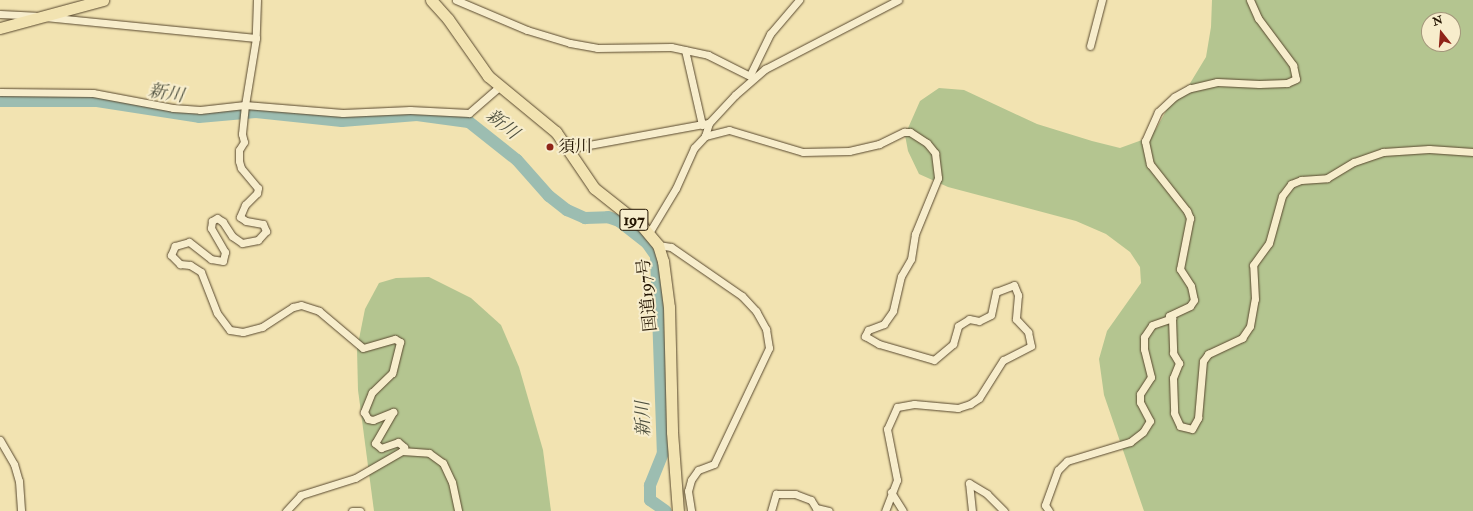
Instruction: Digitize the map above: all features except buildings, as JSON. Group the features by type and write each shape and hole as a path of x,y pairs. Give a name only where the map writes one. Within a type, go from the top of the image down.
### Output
{"highway":[{"path":"0,28 103,0"},
{"name":"国道197号","path":"435,1 474,59 498,87 556,132 566,149 594,188 649,233 658,245 663,261 669,307 672,432 678,511"}],"street":[{"path":"257,0 256,38 245,105 242,134 244,142 240,150 239,161 241,168 258,188 257,193 245,205 240,217 246,222 262,224 266,228 264,235 258,240 242,243 232,236 223,222 216,218 212,221 210,228 225,252 223,261 211,259 189,242 175,246 171,255 180,264 190,265 201,272 217,313 230,330 243,332 262,327 293,307 301,305 319,311 363,348 399,340 397,364 392,373 372,392 364,412 368,419 373,420 393,412 376,443 381,448 398,442 404,447 402,451"},
{"path":"456,0 526,30 583,46 671,47 708,55 752,76"},
{"path":"752,76 770,34 799,0"},
{"path":"566,149 706,124 752,76 898,0"},
{"path":"1090,46 1102,0"},
{"path":"1250,0 1258,18 1293,65 1296,79 1273,83 1217,82 1190,88 1164,104 1147,133 1146,157 1187,210 1190,218 1180,269 1191,286 1194,300 1190,306 1169,316 1172,318 1173,353 1179,363 1173,378 1174,413 1180,426 1188,429 1195,425 1198,418 1203,361 1208,354 1242,338 1250,326 1255,299 1253,265 1269,243 1286,189 1301,180 1327,178 1354,162 1383,152 1429,149 1473,152"},
{"path":"0,14 42,16 256,38"},
{"path":"685,50 706,124 706,136"},
{"path":"0,92 93,93 173,108 200,110 245,105 343,113 423,110 469,113 498,87"},
{"path":"649,233 676,188 694,148 706,136 730,130 803,152 849,152 879,144 910,132 928,143 935,154 938,178 914,234 911,259 901,276 893,311 884,324 868,330 865,336 879,344 934,360 953,344 958,326 969,319 979,320 992,315 996,292 1014,285 1018,295 1016,319 1028,332 1031,346 1003,360 979,398 970,404 958,408 914,404 896,407 887,429 897,480 891,492 885,511"},
{"path":"658,245 671,247 742,296 756,311 766,329 770,348 714,464 698,470 691,480 688,491 691,511"},
{"path":"1049,511 1045,505 1058,470 1067,461 1130,442 1143,432 1150,421 1140,402 1140,394 1151,377 1144,349 1144,337 1152,325 1172,318"},
{"path":"0,440 14,464 19,481 21,511"},
{"path":"286,511 301,495 355,478 402,451 429,453 443,463 452,482 458,511"},
{"path":"972,511 969,483 987,494 1004,511"},
{"path":"891,492 903,511"},
{"path":"771,511 776,494 795,494 811,500 816,508 829,511"},
{"path":"352,511 360,511"}],"green space":[{"path":"1212,0 1473,0 1473,511 1144,511 1104,395 1099,359 1107,331 1141,283 1140,267 1130,252 1106,234 1076,221 948,187 919,174 908,151 905,135 920,101 939,88 964,90 1037,124 1120,148 1142,140 1156,129 1171,102 1189,85 1206,57 1211,27"},
{"path":"429,277 471,298 501,325 519,367 543,450 551,511 374,511 358,390 357,349 365,309 379,283 396,278"}],"waterway":[{"name":"新川","path":"0,101 97,101 199,117 256,112 342,121 417,115 469,122 517,160 549,196 567,210 585,218 608,217 619,221 647,243 656,256 663,453 650,485 650,500 666,511"}],"place":[{"name":"須川","path":"550,147"}]}
